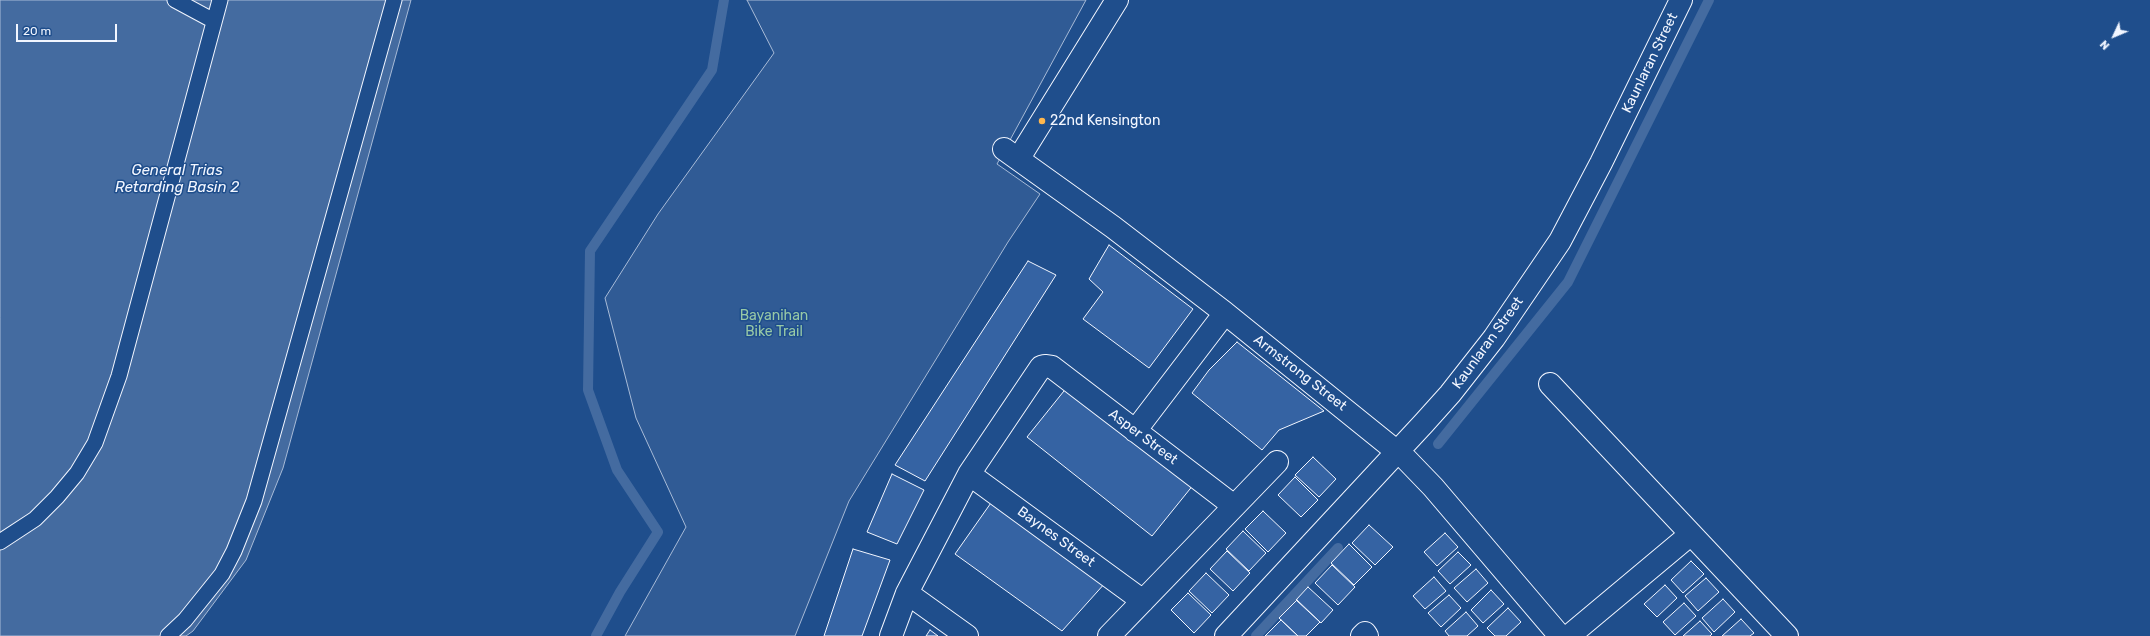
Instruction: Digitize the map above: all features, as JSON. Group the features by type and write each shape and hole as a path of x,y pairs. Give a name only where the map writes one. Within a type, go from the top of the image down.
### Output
{"street":[{"name":"Armstrong Street","path":"1117,0 1011,154 1113,227 1224,313 1398,452 1433,487 1560,636"},
{"name":"Kaunlaran Street","path":"1226,636 1398,452 1450,394 1494,338 1560,241 1601,163 1681,0"},
{"path":"1135,431 1224,313"},
{"name":"Asper Street","path":"969,474 1041,367 1045,366 1052,367 1234,506"},
{"path":"1550,384 1787,636"},
{"path":"1109,636 1277,462"},
{"path":"891,636 907,593 969,474"},
{"name":"Baynes Street","path":"969,474 1143,601"},
{"path":"1569,636 1691,534"},
{"path":"907,593 967,636"},
{"path":"1362,636 1364,633 1367,636"}],"lane":[{"path":"175,0 214,21"},
{"path":"0,542 35,519 57,497 77,473 95,443 119,376 220,0"},
{"path":"168,636 186,620 222,574 234,551 254,501 394,0"}],"green space":[{"name":"Bayanihan Bike Trail","path":"747,0 1086,0 997,164 1040,194 1008,242 849,501 795,636 625,636 686,527 636,418 605,298 658,214 774,53"}],"water":[{"name":"General Trias Retarding Basin 2","path":"0,0 411,0 283,468 246,560 193,631 186,636 0,636"}],"building":[{"path":"1109,245 1193,309 1149,368 1083,319 1103,292 1089,279"},
{"path":"1028,261 1056,275 925,481 895,465"},
{"path":"1237,342 1324,411 1279,430 1262,450 1192,393 1209,370"},
{"path":"1068,386 1194,484 1152,536 1027,437"},
{"path":"1313,457 1336,479 1319,497 1295,475"},
{"path":"892,474 924,490 897,544 867,532"},
{"path":"1295,477 1318,500 1301,517 1278,495"},
{"path":"993,500 1106,582 1062,631 955,554"},
{"path":"1263,511 1286,533 1268,552 1245,529"},
{"path":"1369,525 1393,547 1375,565 1352,543"},
{"path":"1243,531 1266,553 1249,571 1226,549"},
{"path":"1445,533 1458,547 1437,566 1424,552"},
{"path":"1349,544 1372,567 1354,585 1331,563"},
{"path":"853,549 890,560 862,636 824,636"},
{"path":"1227,551 1250,573 1233,591 1210,569"},
{"path":"1458,552 1471,565 1450,584 1438,571"},
{"path":"1691,561 1704,574 1683,593 1671,580"},
{"path":"1332,565 1355,587 1338,605 1315,583"},
{"path":"1476,569 1488,583 1467,602 1454,588"},
{"path":"1206,573 1229,595 1212,613 1189,591"},
{"path":"1434,577 1446,591 1425,609 1413,596"},
{"path":"1706,578 1719,592 1698,611 1685,596"},
{"path":"1665,585 1677,598 1657,617 1644,604"},
{"path":"1308,587 1333,610 1321,623 1296,600"},
{"path":"1491,590 1504,604 1483,623 1471,610"},
{"path":"1188,593 1211,615 1194,633 1171,610"},
{"path":"1449,595 1461,608 1441,627 1428,613"},
{"path":"1723,599 1735,612 1714,632 1702,618"},
{"path":"1297,600 1320,622 1306,636 1298,636 1279,618"},
{"path":"1684,603 1696,616 1675,635 1663,622"},
{"path":"1508,608 1521,622 1506,636 1495,636 1487,628"},
{"path":"1466,612 1478,626 1467,636 1449,636 1445,631"},
{"path":"1741,619 1754,633 1750,636 1722,636"},
{"path":"1281,620 1298,636 1265,636"},
{"path":"1700,621 1712,634 1710,636 1683,636"},
{"path":"930,630 938,636 926,636"}],"waterway":[{"path":"596,636 620,592 658,532 617,470 588,390 590,251 712,70 724,0"},
{"path":"1438,444 1568,282 1709,0"},
{"path":"1256,636 1338,548"}],"place":[{"name":"22nd Kensington","path":"1042,121"}]}
